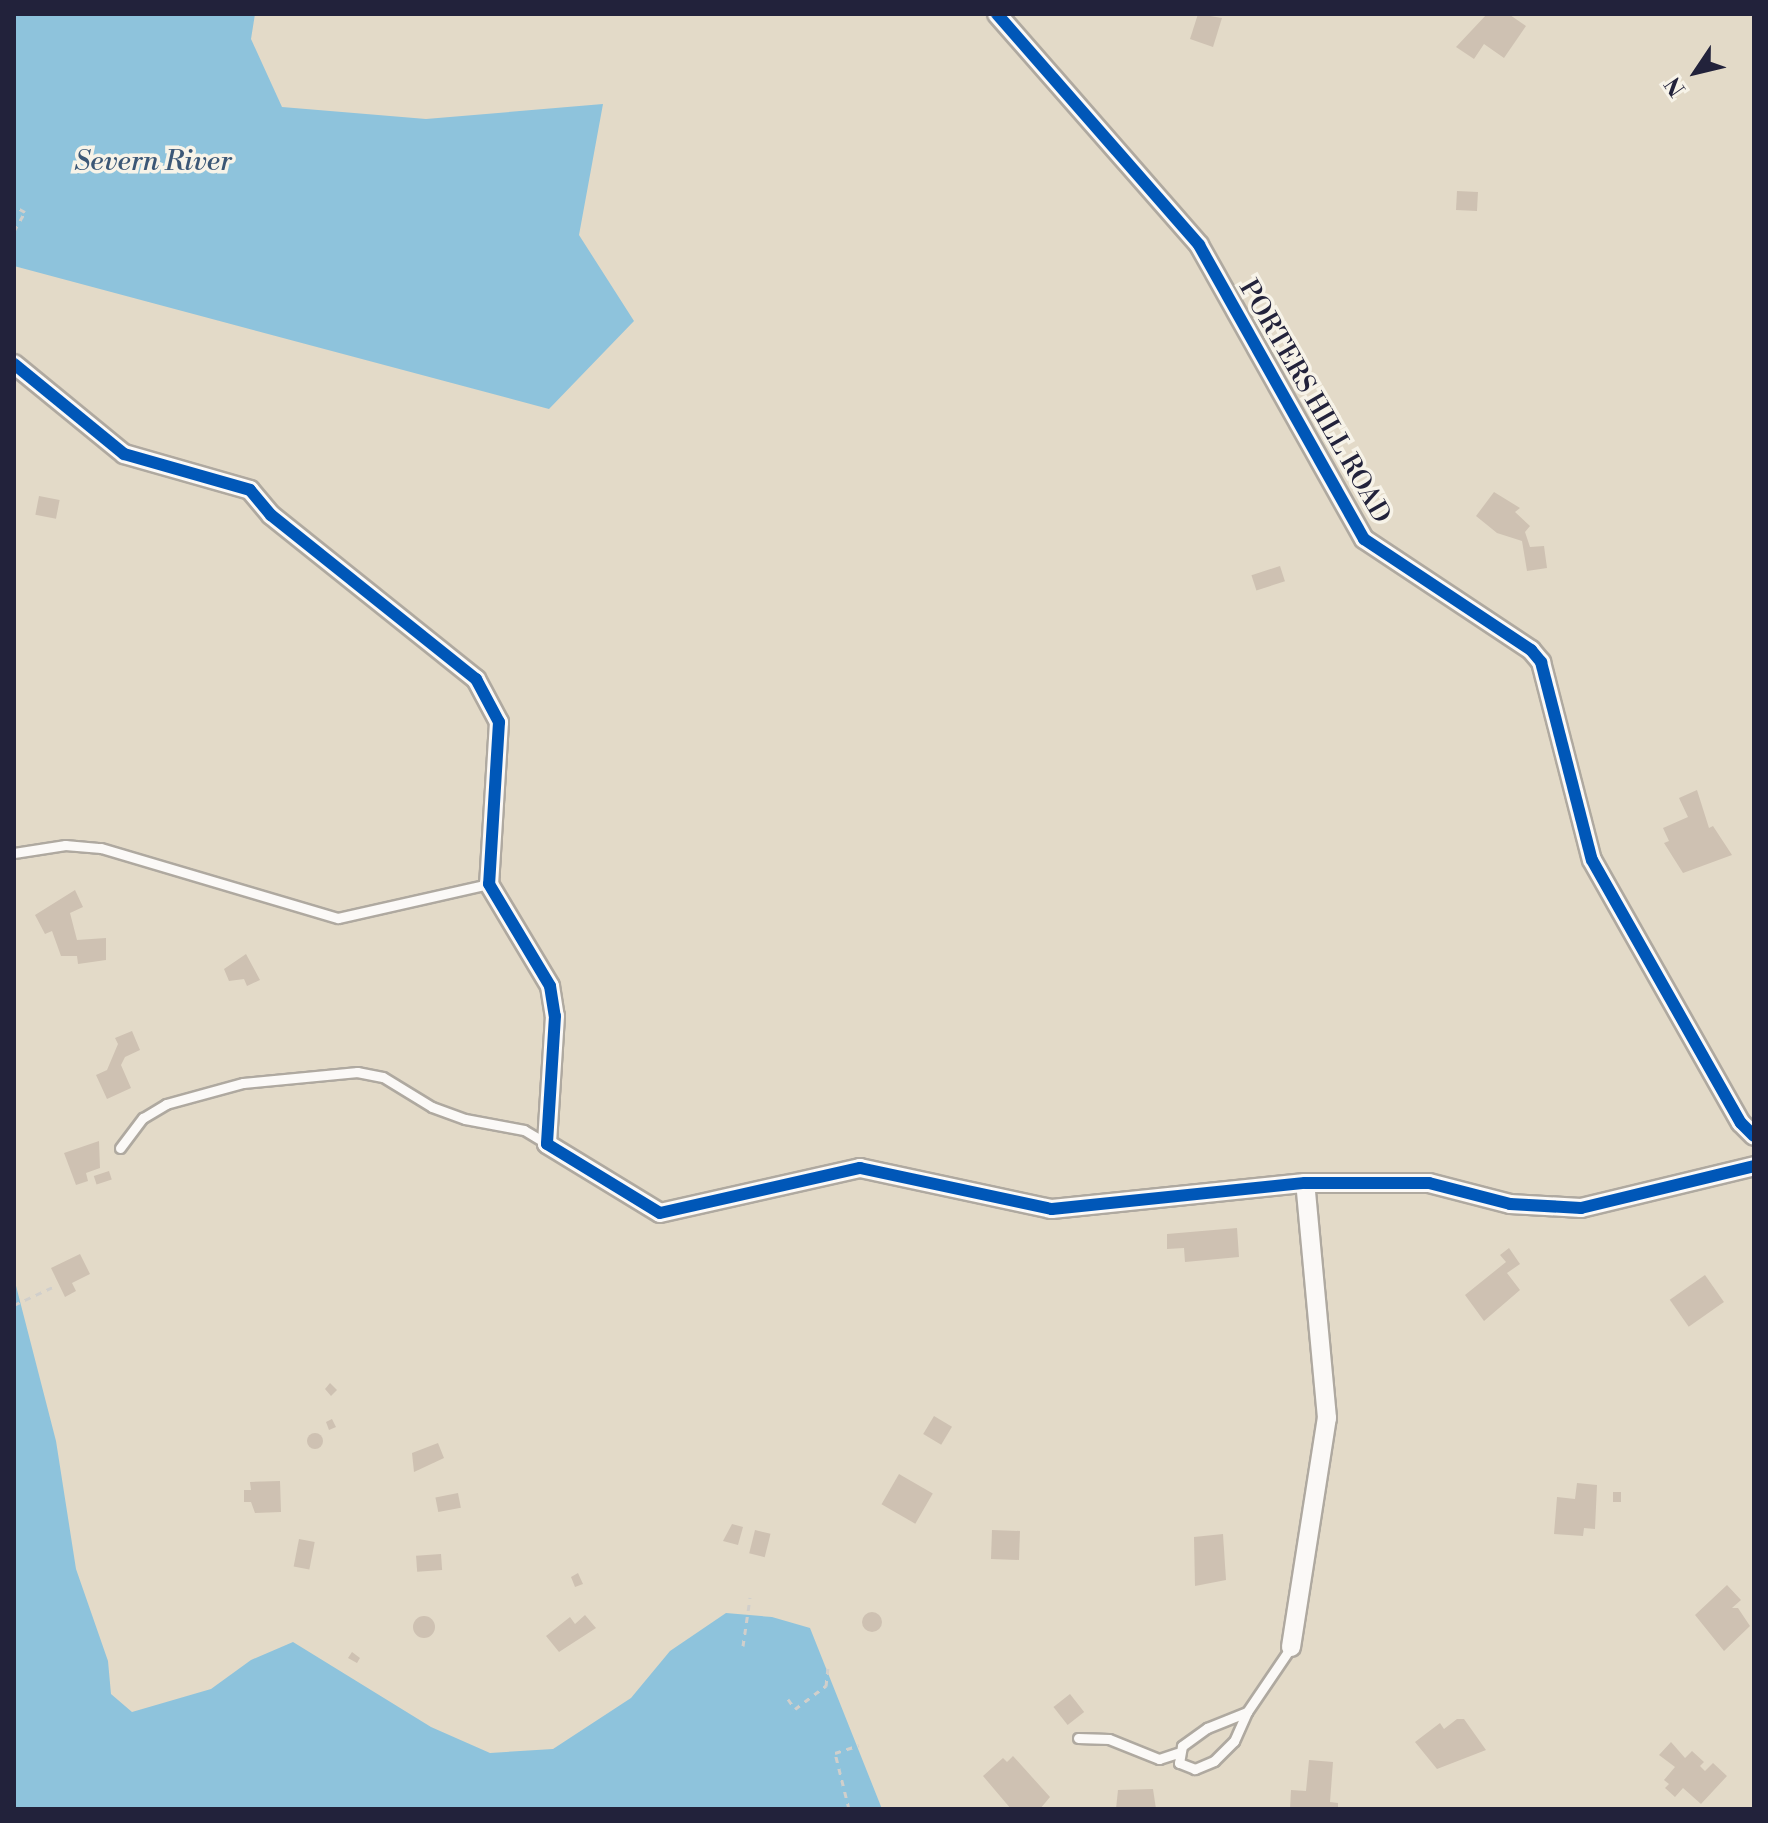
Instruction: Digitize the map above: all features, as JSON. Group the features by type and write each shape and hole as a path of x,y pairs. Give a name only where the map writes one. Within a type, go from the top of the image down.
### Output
{"street":[{"name":"PORTERS HILL ROAD","path":"997,14 1199,245 1364,539 1531,650 1541,662 1592,860 1741,1123 1754,1136"},
{"path":"14,364 124,454 250,490 271,515 476,679 499,722 489,884 550,986 555,1016 547,1144 660,1213 860,1168 1052,1209 1305,1183 1429,1183 1510,1204 1581,1208 1754,1166"},
{"path":"1291,1647 1327,1418 1305,1183"}],"lane":[{"path":"14,853 65,845 101,848 338,918 489,884"},
{"path":"120,1148 143,1118 166,1104 243,1083 357,1072 383,1077 432,1107 524,1130 547,1144"},
{"path":"1177,1753 1187,1769 1214,1761 1234,1741 1247,1712 1291,1647"},
{"path":"1078,1738 1109,1739 1159,1759 1177,1753 1207,1728 1247,1712"}],"path":[{"path":"14,206 25,212 14,231"},
{"path":"14,1305 53,1287"},
{"path":"743,1646 750,1598"},
{"path":"788,1699 795,1709 826,1686 828,1667"},
{"path":"849,1809 835,1753 859,1745"}],"water":[{"name":"Severn River","path":"14,14 255,14 251,39 282,107 426,119 603,104 579,235 634,321 549,409 14,266"},
{"path":"14,1278 56,1441 76,1569 108,1661 111,1694 132,1712 211,1689 251,1660 293,1642 431,1727 490,1753 553,1749 631,1698 670,1651 726,1613 772,1617 810,1628 882,1809 14,1809"}],"building":[{"path":"1198,14 1222,18 1213,47 1190,39"},
{"path":"1487,14 1510,15 1526,26 1504,58 1484,44 1474,59 1456,47"},
{"path":"1457,191 1478,192 1477,211 1456,210"},
{"path":"1494,492 1520,508 1515,512 1530,526 1525,532 1530,547 1544,546 1547,568 1527,571 1522,541 1497,533 1476,516"},
{"path":"39,496 60,500 56,519 35,515"},
{"path":"1280,566 1285,581 1256,590 1251,575"},
{"path":"1697,790 1709,828 1713,826 1732,855 1683,873 1664,843 1669,841 1663,828 1688,817 1679,798"},
{"path":"75,890 83,907 70,913 77,940 106,938 106,960 78,964 77,956 61,956 52,931 45,934 35,915"},
{"path":"246,954 260,980 247,986 244,979 229,981 224,969"},
{"path":"132,1031 140,1050 125,1057 121,1065 131,1088 107,1099 96,1075 107,1070 118,1044 115,1038"},
{"path":"99,1141 100,1168 86,1173 88,1181 76,1185 64,1153"},
{"path":"109,1171 112,1180 97,1185 94,1176"},
{"path":"1237,1228 1239,1257 1185,1262 1184,1248 1167,1249 1167,1234"},
{"path":"1509,1248 1520,1264 1507,1273 1520,1290 1484,1321 1465,1295 1506,1262 1500,1255"},
{"path":"80,1254 90,1274 72,1283 76,1291 65,1297 51,1268"},
{"path":"1705,1275 1724,1302 1689,1327 1670,1300"},
{"path":"330,1383 337,1390 331,1396 325,1389"},
{"path":"934,1416 952,1427 941,1445 923,1434"},
{"path":"332,1419 336,1427 329,1430 326,1422"},
{"path":"312,1433 318,1433 323,1441 321,1447 312,1449 307,1444 307,1438"},
{"path":"438,1443 444,1458 414,1472 412,1453"},
{"path":"899,1474 933,1494 915,1524 882,1504"},
{"path":"280,1481 281,1512 255,1513 251,1502 244,1502 244,1490 251,1490 250,1482"},
{"path":"1577,1483 1597,1485 1595,1529 1584,1528 1583,1536 1554,1534 1557,1497 1575,1499"},
{"path":"1613,1492 1621,1492 1621,1502 1613,1502"},
{"path":"458,1493 461,1508 438,1512 435,1497"},
{"path":"732,1524 743,1527 738,1545 723,1541"},
{"path":"755,1530 771,1534 765,1557 749,1553"},
{"path":"992,1530 1020,1531 1019,1560 991,1559"},
{"path":"1223,1534 1226,1580 1195,1586 1194,1537"},
{"path":"299,1539 315,1542 309,1570 294,1566"},
{"path":"441,1554 442,1570 417,1572 416,1556"},
{"path":"578,1573 583,1584 575,1587 571,1577"},
{"path":"1727,1585 1741,1600 1732,1608 1738,1608 1750,1626 1724,1651 1695,1615"},
{"path":"868,1612 876,1612 882,1622 876,1632 868,1632 862,1626 862,1618"},
{"path":"585,1615 596,1628 559,1652 546,1636 570,1617 575,1624"},
{"path":"420,1616 428,1616 435,1627 428,1638 420,1638 413,1631 413,1623"},
{"path":"352,1652 360,1658 357,1663 348,1658"},
{"path":"1070,1694 1084,1712 1068,1725 1053,1707"},
{"path":"1457,1719 1464,1719 1486,1750 1437,1769 1415,1742 1440,1723 1444,1729"},
{"path":"1671,1742 1685,1758 1692,1751 1704,1762 1700,1766 1705,1771 1713,1763 1727,1776 1701,1804 1683,1788 1675,1797 1665,1788 1669,1784 1664,1780 1675,1767 1659,1755"},
{"path":"1013,1756 1050,1797 1040,1809 1011,1809 983,1776 1003,1758 1007,1762"},
{"path":"1309,1760 1333,1762 1330,1802 1338,1803 1338,1809 1290,1809 1291,1790 1306,1791"},
{"path":"1153,1789 1156,1809 1116,1809 1118,1790"}],"cycle path":[{"path":"997,14 1199,245 1364,539 1531,650 1541,662 1592,860 1741,1123 1754,1136"},
{"path":"14,364 124,454 250,490 271,515 476,679 499,722 489,884 550,986 555,1016 547,1144 660,1213 860,1168 1052,1209 1305,1183 1429,1183 1510,1204 1581,1208 1754,1166"}]}
